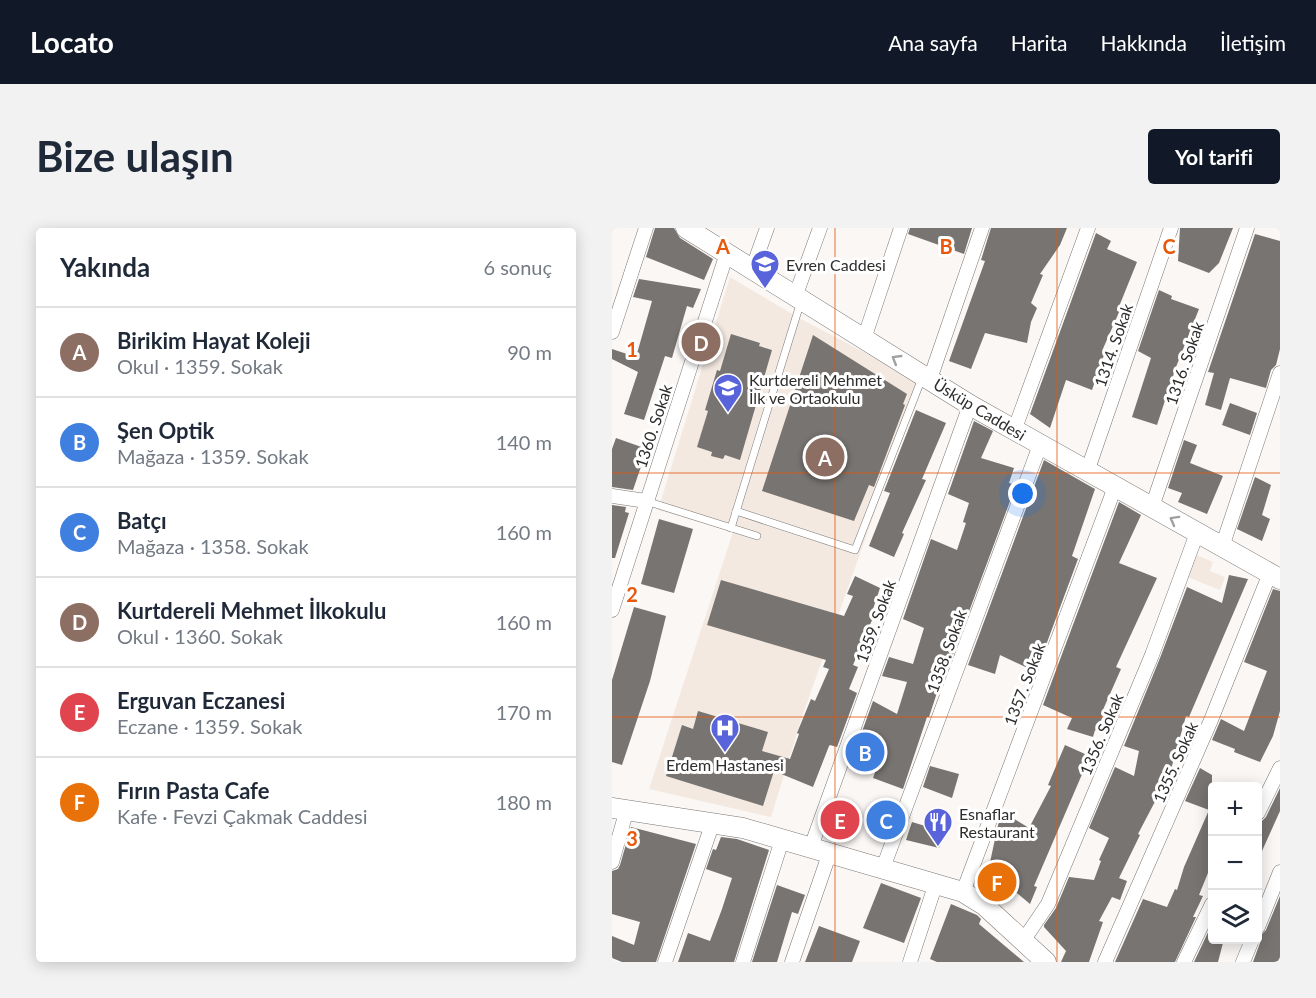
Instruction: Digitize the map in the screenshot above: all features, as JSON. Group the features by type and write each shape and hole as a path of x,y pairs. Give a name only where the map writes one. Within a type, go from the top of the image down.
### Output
{"street":[{"path":"612,332 646,228"},
{"name":"Üsküp Caddesi","path":"686,228 970,405 1275,576"},
{"path":"752,270 767,228"},
{"path":"798,299 820,228"},
{"path":"864,339 901,228"},
{"path":"927,377 982,228"},
{"path":"1014,430 1088,228"},
{"name":"1314. Sokak","path":"1087,472 1171,228"},
{"name":"1316. Sokak","path":"1152,507 1247,228"},
{"name":"1360. Sokak","path":"612,610 727,253"},
{"path":"1222,547 1276,398 1280,373"},
{"name":"1359. Sokak","path":"811,847 970,405"},
{"name":"1358. Sokak","path":"883,868 1040,445"},
{"name":"1357. Sokak","path":"963,892 1115,487"},
{"path":"612,496 646,501"},
{"name":"1356. Sokak","path":"1023,941 1048,904 1152,655 1197,533"},
{"name":"1355. Sokak","path":"1106,962 1275,576"},
{"path":"1262,803 1280,768"},
{"path":"612,862 619,809 742,828 963,892 984,905 1046,962"},
{"path":"665,962 713,822"},
{"path":"743,962 782,840"},
{"path":"792,962 830,852"},
{"path":"1262,915 1280,872"},
{"path":"910,962 936,884"},
{"path":"1184,962 1208,912"},
{"path":"1243,962 1250,944"}],"lane":[{"path":"731,528 798,299"},
{"path":"736,511 855,550 927,377"},
{"path":"646,501 757,536"}],"shaded area":[{"path":"730,277 799,318 921,382 802,717 771,817 649,789 733,532 658,510"},
{"path":"1194,554 1213,562 1210,571 1225,577 1220,590 1185,576"}],"building":[{"path":"655,228 674,228 680,238 713,259 704,280 646,257"},
{"path":"910,228 972,228 964,254 908,234"},
{"path":"991,228 1067,228 1060,245 1040,274 1043,275 1031,303 1037,308 1031,322 1027,343 985,333 971,369 949,361 985,261 981,260"},
{"path":"1180,228 1233,228 1219,263 1209,273 1178,261"},
{"path":"1096,233 1111,241 1107,249 1137,262 1102,351 1105,352 1092,390 1066,380 1050,428 1030,414"},
{"path":"1255,234 1280,241 1280,349 1266,388 1230,378 1221,410 1205,405 1214,373 1208,372"},
{"path":"639,279 701,289 693,308 687,306 672,358 665,356 644,420 624,414 638,372 612,359 612,349 636,357 652,301 633,297"},
{"path":"1159,290 1172,296 1171,299 1199,309 1176,367 1157,425 1132,417 1151,358 1138,351"},
{"path":"731,334 760,343 759,346 772,350 740,460 725,455 723,459 711,456 712,452 697,447 717,370 720,371"},
{"path":"813,335 907,394 874,487 869,485 854,521 762,491"},
{"path":"1230,403 1257,413 1250,435 1222,425"},
{"path":"916,410 946,423 922,479 926,480 902,533 904,534 894,557 869,546 890,493 884,491"},
{"path":"974,421 993,431 981,458 1014,468 1009,483 1016,485 951,660 948,659 903,789 873,778 878,764 854,754 873,701 897,714 907,682 882,676 889,657 913,664 924,628 903,619 931,539 957,550 966,523 963,522 969,503 948,494"},
{"path":"616,438 647,449 633,490 612,487 612,449"},
{"path":"1184,440 1197,445 1190,463 1223,476 1207,514 1178,502 1182,493 1168,488"},
{"path":"1044,460 1095,489 1072,556 1078,559 1036,672 1000,655 995,674 968,665"},
{"path":"1255,477 1271,485 1262,515 1270,519 1262,541 1237,529"},
{"path":"1119,502 1141,515 1119,563 1157,578 1116,667 1121,669 1093,737 1067,729 1072,718 1043,705"},
{"path":"612,505 626,507 625,512 629,513 615,558 612,558"},
{"path":"659,519 693,529 674,593 641,584"},
{"path":"1229,575 1248,579 1189,717 1186,716 1164,794 1160,792 1119,878 1127,881 1120,900 1112,897 1099,921 1103,922 1089,962 1061,962 1066,951 1044,925 1056,908 1069,877 1094,880 1101,861 1099,860 1109,838 1089,828 1115,767 1134,776 1139,751 1124,746 1187,587 1222,603"},
{"path":"855,576 880,588 872,612 875,613 853,665 858,667 849,689 857,693 837,747 829,746 813,787 774,771 763,806 666,776 682,725 693,729 698,711 768,732 762,751 790,759 799,734 797,733 811,699 815,701 829,669 823,667 826,660 707,625 721,580 844,616 853,596 847,594"},
{"path":"1273,589 1280,591 1280,711 1273,736 1260,762 1212,740 1221,719 1244,731 1267,671 1244,662"},
{"path":"634,607 666,616 650,681 622,765 612,762 612,680"},
{"path":"1065,745 1089,758 1034,886 1037,887 1030,904 1012,889 1015,882 989,867 998,825 1003,812 1029,828 1051,786 1048,785"},
{"path":"930,766 959,774 952,798 923,787"},
{"path":"1200,768 1212,775 1212,782 1208,782 1208,810 1185,801"},
{"path":"1280,788 1280,811 1262,851 1262,821"},
{"path":"1208,812 1208,873 1199,895 1203,896 1175,962 1115,962 1143,899 1167,907 1175,889 1177,890 1184,867"},
{"path":"912,822 945,832 939,848 906,840"},
{"path":"631,827 696,844 656,962 622,962 612,958 612,936 634,945 640,922 612,914 612,871 618,869 620,865"},
{"path":"721,837 737,839 769,850 734,962 678,962 688,933 710,941 722,909 732,878 706,869 713,849 716,850"},
{"path":"881,883 921,898 904,943 863,928"},
{"path":"777,885 805,895 798,914 792,912 777,962 752,962"},
{"path":"1280,896 1280,962 1253,962 1260,944 1262,944 1262,934 1266,930"},
{"path":"951,904 977,915 981,919 979,924 1024,962 937,962 930,959"},
{"path":"819,926 860,941 852,962 805,962"},
{"path":"1208,932 1208,944 1223,944 1218,962 1194,962"}],"place":[{"name":"Evren Caddesi","path":"765,290"},
{"name":"Kurtdereli Mehmet İlkokulu","path":"701,342"},
{"name":"Kurtdereli Mehmet İlk ve Ortaokulu","path":"728,414"},
{"name":"Birikim Hayat Koleji","path":"825,457"},
{"name":"Şen Optik","path":"865,752"},
{"name":"Erdem Hastanesi","path":"725,754"},
{"name":"Erguvan Eczanesi","path":"840,820"},
{"name":"Batçı","path":"886,820"},
{"name":"Esnaflar Restaurant","path":"938,848"},
{"name":"Fırın Pasta Cafe","path":"997,882"}]}
